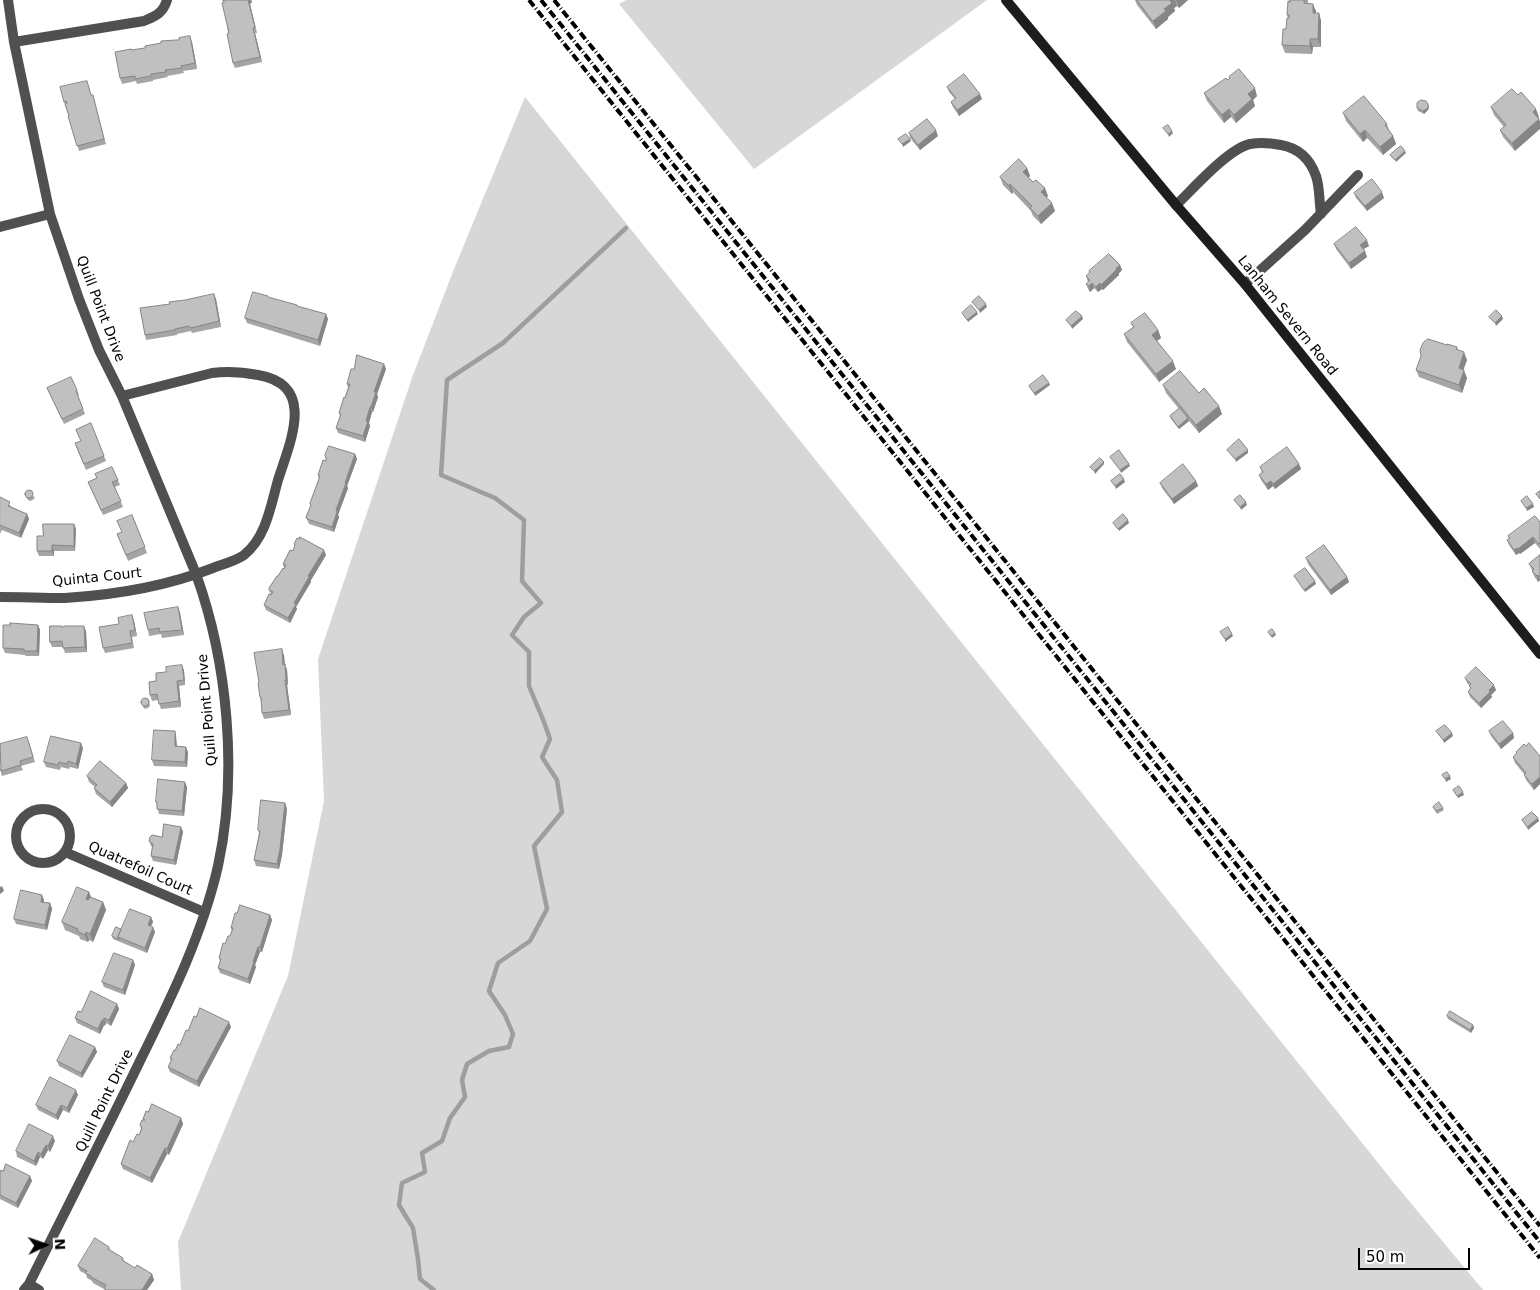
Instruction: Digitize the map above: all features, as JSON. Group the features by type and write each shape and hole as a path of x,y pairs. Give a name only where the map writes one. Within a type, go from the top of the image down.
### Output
{"main road":[{"name":"Lanham Severn Road","path":"1006,0 1176,205 1245,284 1540,654"}],"street":[{"name":"Quill Point Drive","path":"8,0 14,42 50,214 96,342 122,396 205,600 216,643 224,693 227,760 227,800 224,832 214,880 194,944 177,985 27,1287"},
{"path":"14,42 144,21 159,15 165,7 167,0"},
{"path":"1176,205 1228,156 1250,144 1265,143 1290,146 1308,160 1318,180 1321,214"},
{"path":"1245,284 1305,230 1358,175"},
{"path":"0,227 50,214"},
{"name":"Quinta Court","path":"0,597 64,598 132,590 196,574 243,556 262,532 293,432 295,411 293,398 288,389 277,380 228,371 212,373 122,396"},
{"name":"Quatrefoil Court","path":"35,810 52,810 59,814 69,827 69,844 65,852 59,858 51,861 35,861 27,857 21,851 16,835 22,820 35,810"},
{"name":"Quatrefoil Court","path":"65,852 204,912"},
{"path":"27,1287 39,1290"}],"shaded area":[{"path":"626,0 987,0 754,169 619,4"},
{"path":"525,97 1395,1184 1483,1290 181,1290 178,1242 288,976 324,801 318,659 413,375 454,269"}],"building":[{"path":"223,0 248,0 260,57 233,63"},
{"path":"1137,0 1171,0 1172,3 1164,9 1166,11 1153,21"},
{"path":"1290,0 1304,0 1304,3 1313,4 1313,13 1319,13 1318,39 1310,39 1310,46 1282,45 1283,29 1286,29 1287,18 1289,18 1289,15 1287,15 1288,1 1290,2"},
{"path":"190,36 195,63 181,66 182,68 165,70 166,72 151,74 151,76 135,79 135,76 120,78 115,52 145,48 145,46 161,43 161,41 179,40 179,38"},
{"path":"1239,69 1255,88 1248,94 1252,99 1234,115 1229,109 1222,115 1204,93 1226,78 1228,80"},
{"path":"964,74 980,94 957,110 951,102 956,98 947,87"},
{"path":"87,81 91,95 93,95 104,139 77,146 65,104 67,103 66,101 64,102 60,87"},
{"path":"1512,89 1518,95 1521,92 1536,109 1533,112 1539,119 1512,143 1500,130 1506,125 1491,107"},
{"path":"1364,96 1387,124 1385,125 1393,136 1380,147 1365,130 1360,134 1343,113"},
{"path":"1421,100 1426,101 1428,104 1428,108 1423,111 1417,108 1417,103"},
{"path":"927,119 936,130 918,145 909,133"},
{"path":"1168,125 1172,131 1168,134 1163,128"},
{"path":"906,134 910,139 902,144 898,139"},
{"path":"1401,146 1405,151 1395,160 1390,155"},
{"path":"1019,159 1027,168 1023,172 1033,182 1036,180 1045,188 1041,192 1052,203 1038,216 1030,208 1032,206 1010,184 1009,186 1000,177"},
{"path":"1372,179 1382,192 1365,206 1354,193"},
{"path":"1356,227 1367,240 1360,245 1365,251 1349,263 1334,244"},
{"path":"1109,254 1120,265 1117,269 1101,285 1100,283 1096,287 1092,283 1089,286 1086,284 1090,280 1086,276 1089,271"},
{"path":"253,292 326,314 318,340 245,318"},
{"path":"214,294 219,321 191,328 189,326 145,335 140,308 170,304 169,302"},
{"path":"979,296 986,304 979,310 972,302"},
{"path":"971,305 977,312 967,320 962,313"},
{"path":"1496,310 1502,316 1495,323 1489,317"},
{"path":"1076,311 1082,316 1071,326 1066,320"},
{"path":"1145,313 1158,330 1152,335 1173,361 1156,374 1124,334 1134,327 1131,323"},
{"path":"1428,339 1457,347 1456,349 1464,352 1459,368 1464,370 1459,385 1416,370 1421,356 1420,350 1423,343"},
{"path":"357,355 384,364 374,392 376,392 370,407 363,436 336,428 344,397 350,384 347,384 351,369 354,369"},
{"path":"1180,371 1199,393 1204,388 1219,406 1196,425 1163,385"},
{"path":"1043,375 1049,383 1034,393 1029,386"},
{"path":"71,377 83,409 62,419 47,388"},
{"path":"1180,408 1188,418 1178,427 1170,416"},
{"path":"91,423 104,456 84,464 75,443 81,441 76,430"},
{"path":"1239,439 1248,450 1235,459 1227,450"},
{"path":"329,446 355,454 332,527 307,519 306,517 320,476 318,475 323,460 326,461 325,455"},
{"path":"1287,447 1299,464 1273,484 1271,481 1266,484 1259,475 1263,472 1260,467"},
{"path":"1119,450 1129,464 1120,470 1110,457"},
{"path":"1100,458 1104,462 1094,471 1090,467"},
{"path":"1183,464 1196,481 1172,499 1160,483"},
{"path":"112,467 118,480 112,482 121,501 101,510 88,482 97,478 95,474"},
{"path":"1120,474 1124,479 1115,486 1111,481"},
{"path":"29,490 33,494 29,498 25,494"},
{"path":"1540,491 1540,499 1536,494"},
{"path":"1240,495 1246,502 1240,507 1234,500"},
{"path":"1527,496 1533,504 1526,508 1521,501"},
{"path":"0,497 10,502 8,506 27,514 19,533 0,525"},
{"path":"1123,514 1128,520 1118,529 1113,523"},
{"path":"132,515 145,547 126,555 117,534 122,532 117,521"},
{"path":"1535,516 1540,522 1540,543 1533,537 1514,550 1507,540 1510,538 1508,536"},
{"path":"43,524 74,524 74,546 52,545 52,551 37,551 37,536 43,536"},
{"path":"300,537 324,550 308,576 288,618 264,605 269,594 271,595 273,592 269,588 284,569 286,565 283,564 290,550 293,551 297,538 299,539"},
{"path":"1324,545 1347,577 1330,590 1306,558"},
{"path":"1540,555 1540,577 1532,571 1534,569 1529,564"},
{"path":"1305,568 1315,581 1304,590 1294,576"},
{"path":"178,607 182,630 160,632 159,628 148,630 144,613"},
{"path":"132,615 135,630 130,631 132,643 103,648 99,627 119,624 118,618"},
{"path":"10,623 38,625 37,651 3,648 3,625 10,625"},
{"path":"50,626 62,626 62,628 64,626 84,626 85,647 63,648 62,641 50,642"},
{"path":"1228,627 1232,634 1225,639 1220,632"},
{"path":"1272,629 1275,633 1271,636 1268,632"},
{"path":"282,649 289,710 262,713 254,653"},
{"path":"182,665 184,680 177,681 179,701 159,704 157,694 150,695 149,682 156,681 156,673 166,672 166,667"},
{"path":"1476,667 1494,685 1479,703 1468,692 1471,684 1465,678"},
{"path":"145,698 149,702 145,706 141,702"},
{"path":"1503,721 1513,733 1499,744 1489,731"},
{"path":"1445,725 1452,733 1443,740 1436,731"},
{"path":"154,730 175,731 175,746 186,747 185,762 152,760"},
{"path":"51,736 81,743 76,764 68,761 67,764 59,762 58,765 44,762"},
{"path":"27,737 33,757 20,761 21,765 1,771 0,744"},
{"path":"1529,743 1540,756 1540,777 1532,784 1513,757 1524,744 1526,746"},
{"path":"100,761 126,783 110,802 94,788 97,785 87,776"},
{"path":"1447,772 1450,776 1445,779 1442,775"},
{"path":"158,779 185,782 182,811 157,809"},
{"path":"1459,786 1463,792 1457,796 1453,790"},
{"path":"261,800 285,803 277,864 254,860 260,831 258,830"},
{"path":"1439,802 1443,808 1436,811 1433,807"},
{"path":"1532,812 1538,818 1527,827 1522,820"},
{"path":"164,824 181,827 174,860 151,856 153,844 149,841 150,837 152,835 162,837"},
{"path":"77,887 89,892 86,899 88,900 90,897 103,902 90,934 86,932 85,935 77,931 78,929 62,922"},
{"path":"21,890 42,895 41,902 50,903 45,925 14,919"},
{"path":"240,905 270,915 248,979 218,968 223,943 225,944 228,936 230,936 235,913 237,913"},
{"path":"130,909 151,917 148,925 153,927 145,948 118,937"},
{"path":"116,927 121,929 118,937 119,940 112,936"},
{"path":"114,953 133,960 123,990 102,982"},
{"path":"91,991 117,1004 109,1020 104,1018 98,1029 75,1018 78,1011 81,1012"},
{"path":"200,1008 229,1022 197,1081 168,1067 174,1050 178,1044 180,1045 186,1030 188,1031 194,1016 196,1017"},
{"path":"1450,1011 1473,1025 1470,1030 1447,1016"},
{"path":"70,1035 95,1047 81,1073 57,1061"},
{"path":"50,1077 76,1090 67,1108 61,1105 56,1115 36,1105"},
{"path":"152,1104 181,1118 167,1149 165,1148 150,1178 121,1164 130,1140 133,1142 137,1134 139,1135 142,1128 140,1125 142,1120 145,1120 143,1119 146,1111 148,1112"},
{"path":"29,1124 53,1136 41,1154 38,1152 34,1161 16,1151"},
{"path":"6,1164 30,1176 16,1203 0,1195 0,1173"},
{"path":"95,1238 123,1258 122,1260 135,1268 137,1265 152,1274 142,1290 106,1290 104,1288 106,1285 85,1273 87,1271 78,1266"}],"waterway":[{"path":"434,1290 420,1279 413,1228 399,1205 402,1183 425,1172 422,1153 442,1141 450,1118 465,1097 462,1080 467,1064 489,1051 509,1047 513,1034 505,1015 489,991 498,963 530,941 547,909 534,846 562,812 557,780 542,757 550,739 529,686 529,652 512,635 524,617 541,603 522,581 524,520 495,498 441,475 447,380 503,343 626,228"}],"railway":[{"path":"529,0 1540,1258"},
{"path":"541,0 1540,1242"},
{"path":"554,0 1540,1226"}]}
